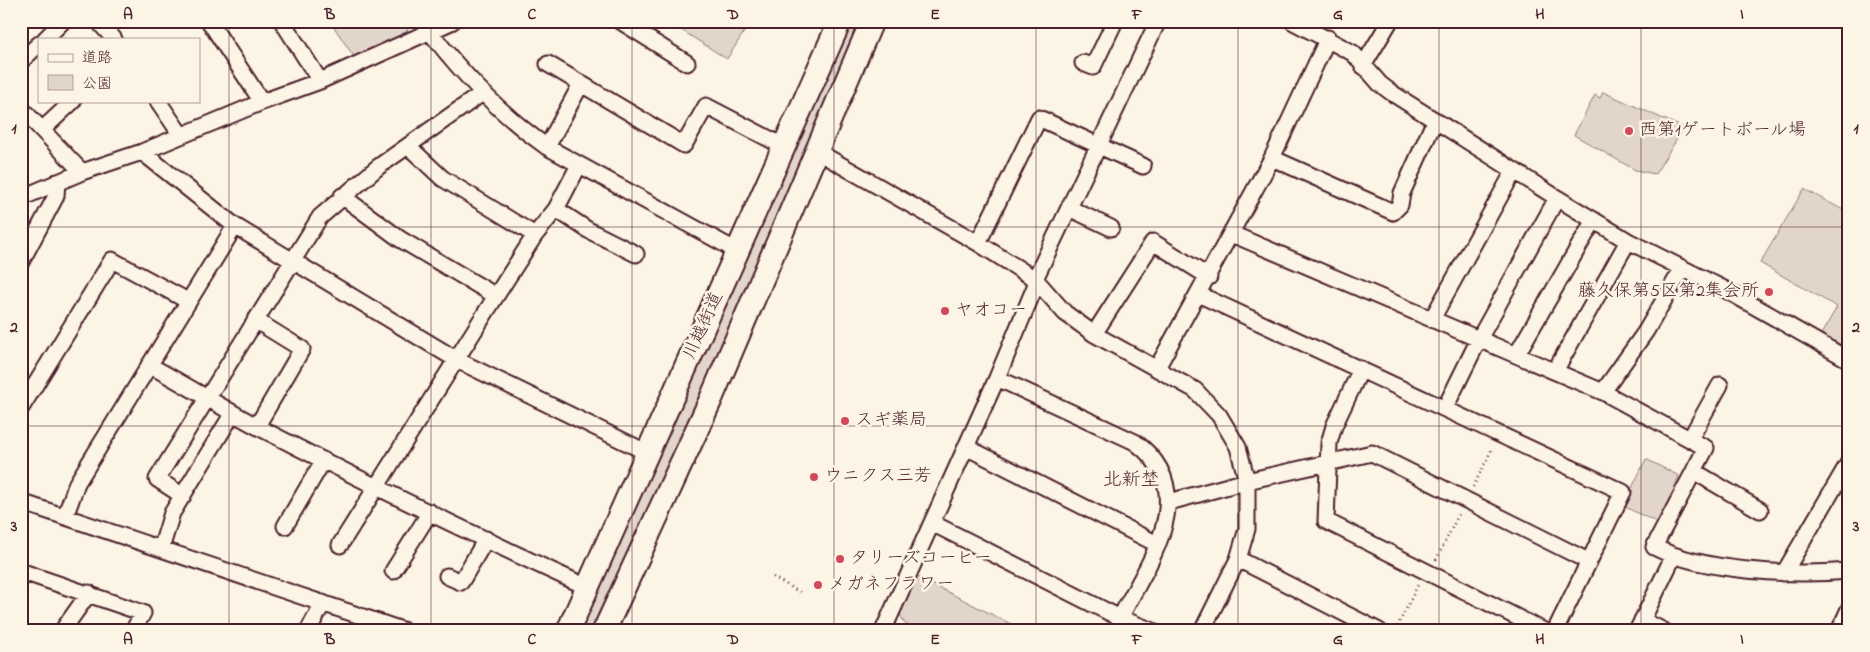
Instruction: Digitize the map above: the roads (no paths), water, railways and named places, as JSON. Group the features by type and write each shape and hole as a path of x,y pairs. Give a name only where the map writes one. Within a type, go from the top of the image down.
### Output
{"highway":[{"name":"川越街道","path":"568,631 646,452 840,21"},
{"name":"川越街道","path":"604,631 711,399 818,152 872,21"}],"street":[{"path":"46,38 63,21"},
{"path":"98,21 113,38"},
{"path":"209,21 262,102"},
{"path":"282,21 320,81"},
{"path":"21,198 56,182 142,152 262,102 320,81 426,26 453,21"},
{"path":"620,21 687,63"},
{"path":"1083,63 1093,68 1115,21"},
{"path":"883,631 998,378 1036,281 1158,21"},
{"path":"1292,21 1328,38 1353,53 1363,66 1392,93 1557,198 1628,241 1724,289 1849,360"},
{"path":"1363,66 1390,21"},
{"path":"426,26 481,94 509,119 547,147 738,251"},
{"path":"1157,368 1209,277 1272,158 1328,38"},
{"path":"21,61 38,45"},
{"path":"548,64 684,144 706,106 784,147"},
{"path":"547,147 581,84"},
{"path":"183,496 157,479 292,260 320,218 342,196 378,166 481,94"},
{"path":"42,130 72,102"},
{"path":"159,102 181,135"},
{"path":"21,108 82,172"},
{"path":"978,243 1038,118 1143,166"},
{"path":"1272,158 1393,212 1400,205 1402,193 1435,120"},
{"path":"408,146 442,178 535,234"},
{"path":"142,152 235,226 457,360 646,452"},
{"path":"818,152 978,243 1036,281 1065,313 1094,334 1195,390 1219,416 1238,447 1247,481 1247,529 1238,559 1202,631"},
{"path":"340,545 535,234 556,209 579,165"},
{"path":"1432,319 1514,171"},
{"path":"21,262 56,196 56,182"},
{"path":"342,196 400,238 496,296"},
{"path":"1445,408 1479,339 1557,198"},
{"path":"1069,208 1110,228"},
{"path":"556,209 588,230 636,254"},
{"path":"1517,354 1594,220"},
{"path":"65,517 77,482 235,226"},
{"path":"1232,234 1603,392 1706,448 1654,547 1673,557 1747,570 1784,573 1849,571"},
{"path":"1555,371 1628,241"},
{"path":"1094,334 1153,242 1209,277"},
{"path":"21,408 112,260 188,301"},
{"path":"1603,392 1646,331 1682,269"},
{"path":"1198,294 1623,492 1555,631"},
{"path":"255,320 302,349 257,426"},
{"path":"150,365 209,397 233,413 323,461 588,587"},
{"path":"1361,370 1334,426 1329,443 1326,521 1544,631"},
{"path":"998,378 1135,442 1149,453 1167,484 1169,502 1165,525 1120,618"},
{"path":"1690,439 1720,385"},
{"path":"161,549 172,513 233,413"},
{"path":"966,448 1157,544"},
{"path":"1169,502 1247,481 1372,453 1588,561"},
{"path":"285,526 323,461"},
{"path":"1784,573 1849,462"},
{"path":"1695,472 1760,510"},
{"path":"21,502 404,631"},
{"path":"393,571 430,512"},
{"path":"932,523 1120,618 1153,631"},
{"path":"447,576 461,582 486,539"},
{"path":"1664,631 1640,626 1673,557"},
{"path":"1238,559 1380,631"},
{"path":"23,575 89,593 143,613 133,631"},
{"path":"62,631 89,593"},
{"path":"308,631 323,603"},
{"path":"1839,631 1849,609"}],"place":[{"name":"西第1ゲートボール場","path":"1629,131"},
{"name":"藤久保第5区第2集会所","path":"1769,292"},
{"name":"ヤオコー","path":"945,311"},
{"name":"スギ薬局","path":"845,421"},
{"name":"ウニクス三芳","path":"814,477"},
{"name":"タリーズコーヒー","path":"840,559"},
{"name":"メガネフラワー","path":"818,585"}],"district":[{"name":"北新埜","path":"1131,480"}]}
